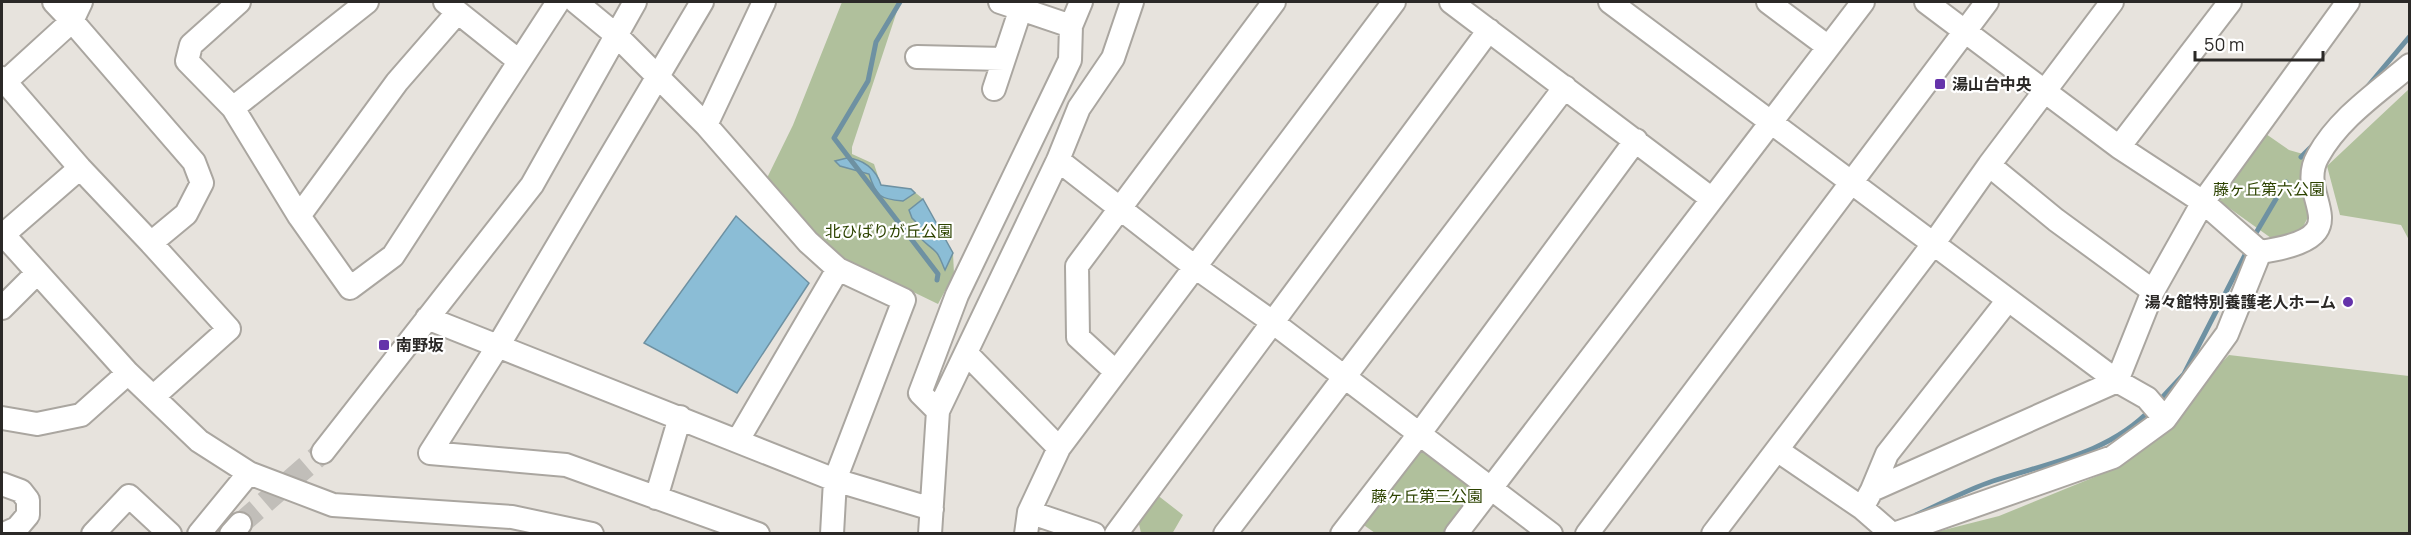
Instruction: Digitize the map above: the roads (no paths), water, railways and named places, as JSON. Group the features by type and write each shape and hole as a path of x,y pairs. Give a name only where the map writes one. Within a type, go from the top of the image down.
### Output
{"street":[{"path":"54,2 76,11 194,162 202,183 186,214 150,243"},
{"path":"239,2 191,45 187,61 233,108 299,216 350,288 393,256 558,2"},
{"path":"233,108 367,2"},
{"path":"576,2 616,35 706,125 808,242 838,269 904,300 835,480 832,534"},
{"path":"323,452 532,185 635,2"},
{"path":"702,2 498,346 430,453 566,465 758,534"},
{"path":"706,125 764,2"},
{"path":"930,534 932,509 931,404 957,295 1070,60 1071,26 1081,2"},
{"path":"931,404 967,354 1058,160 1079,108 1113,58 1132,2"},
{"path":"1116,372 1078,337 1077,266 1274,2"},
{"path":"1094,534 1028,523 1059,448 1394,2"},
{"path":"1451,2 1712,199"},
{"path":"1610,2 2117,381 2147,398 2165,419"},
{"path":"1768,2 1827,46"},
{"path":"1456,534 1827,46 1863,2"},
{"path":"1926,2 2118,147 2203,202 2260,252"},
{"path":"1587,534 1987,2"},
{"path":"1713,534 1934,243 1989,165 2112,2"},
{"path":"2118,147 2230,2"},
{"path":"1867,499 2117,381 2153,291 2203,202 2348,2"},
{"path":"994,89 1004,59 1014,4 1071,26"},
{"path":"299,216 451,7 519,61"},
{"path":"76,11 3,80 80,168 229,329 153,397"},
{"path":"1116,534 1271,321 1489,30"},
{"path":"917,57 1004,59"},
{"path":"2260,252 2286,248 2306,241 2316,228 2322,214 2312,176 2316,159 2333,132 2409,65"},
{"path":"1225,534 1565,87"},
{"path":"1342,534 1420,433 1636,140"},
{"path":"1058,160 1195,267 1346,377 1551,534"},
{"path":"1989,165 2153,291"},
{"path":"80,168 2,234 128,373 199,441 249,473 333,505 512,517 592,534"},
{"path":"1777,450 1867,499 1890,531 2113,457 2165,419 2227,334 2260,252"},
{"path":"738,440 838,269"},
{"path":"2,308 37,273"},
{"path":"1867,499 1887,454 2008,300"},
{"path":"427,318 835,480 932,509"},
{"path":"967,354 1059,448"},
{"path":"2,418 37,424 81,415 128,373"},
{"path":"656,498 680,417"},
{"path":"199,534 249,473"},
{"path":"2,484 21,491 28,500 28,515 17,528 4,534"},
{"path":"93,534 129,496 170,534"}],"water":[{"path":"847,158 858,160 868,166 876,174 881,185 911,189 915,193 903,201 880,195 869,174 840,166 835,161"},
{"path":"923,199 953,253 945,270 937,254 920,237 918,224 912,218 909,210"},
{"path":"736,216 809,283 737,393 644,343"}],"waterway":[{"path":"900,2 876,42 868,81 834,138 938,274 937,280"},
{"path":"2368,86 2410,36"},
{"path":"2301,157 2313,145"},
{"path":"2253,238 2286,182"},
{"path":"2158,402 2184,374 2248,249"},
{"path":"1916,515 1993,481 2077,455 2097,446 2135,424 2151,409"}],"tunnel":[{"path":"240,524 323,452"}],"place":[{"name":"湯山台中央","path":"1940,84"},
{"name":"湯々館特別養護老人ホーム","path":"2348,302"},
{"name":"南野坂","path":"384,345"}],"park label":[{"name":"藤ヶ丘第六公園","path":"2269,189"},
{"name":"北ひばりが丘公園","path":"889,231"},
{"name":"藤ヶ丘第三公園","path":"1427,496"}]}
